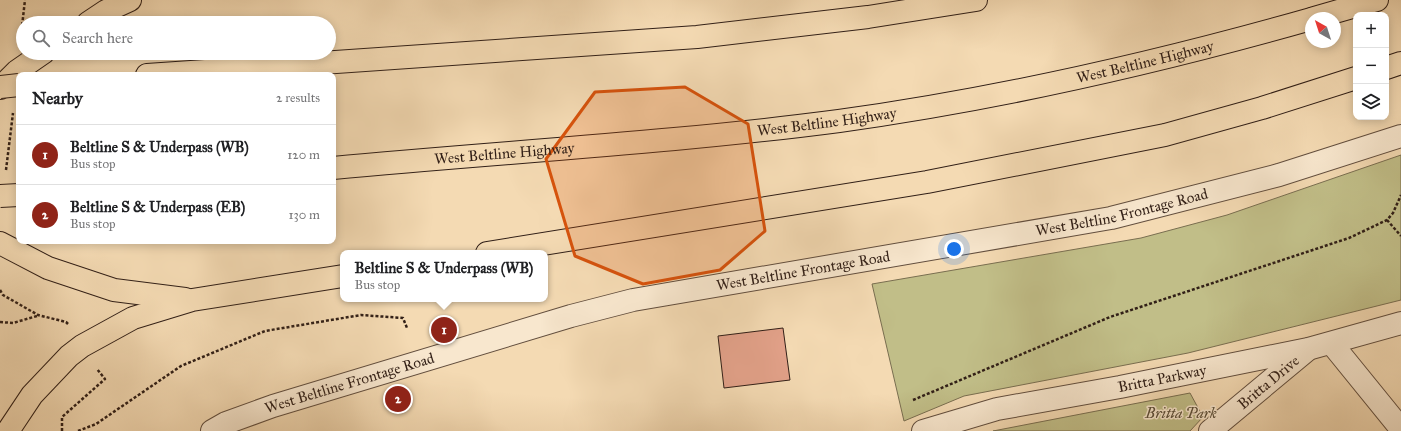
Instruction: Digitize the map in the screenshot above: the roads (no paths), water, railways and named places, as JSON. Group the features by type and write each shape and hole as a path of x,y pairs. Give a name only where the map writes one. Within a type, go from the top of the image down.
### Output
{"highway":[{"path":"98,16 106,10 130,0"},
{"path":"182,72 697,37 868,17 976,0"},
{"path":"1335,12 1377,0"},
{"name":"West Beltline Highway","path":"336,168 696,137 839,121 934,106 1153,61 1305,21"},
{"path":"0,87 17,71 33,60"},
{"path":"1389,67 1401,62"},
{"path":"506,250 927,182 1165,135 1262,108 1353,79"},
{"path":"0,87 16,85"},
{"path":"0,196 16,195"},
{"path":"0,244 48,268 114,290 192,300"},
{"path":"8,431 32,395 69,356 82,346 133,318 192,300 340,276"}],"street":[{"name":"West Beltline Frontage Road","path":"212,431 226,423 294,400 571,316 633,300 1111,218 1280,175 1401,136"},
{"name":"Britta Parkway","path":"923,431 997,409 1120,387 1332,344 1401,323"},
{"path":"1332,344 1401,429"},
{"name":"Britta Drive","path":"1210,431 1308,349"}],"place":[{"name":"Beltline S & Underpass (WB)","path":"444,330"},
{"name":"Beltline S & Underpass (EB)","path":"398,399"}],"park label":[{"name":"Britta Park","path":"1181,413"}]}
